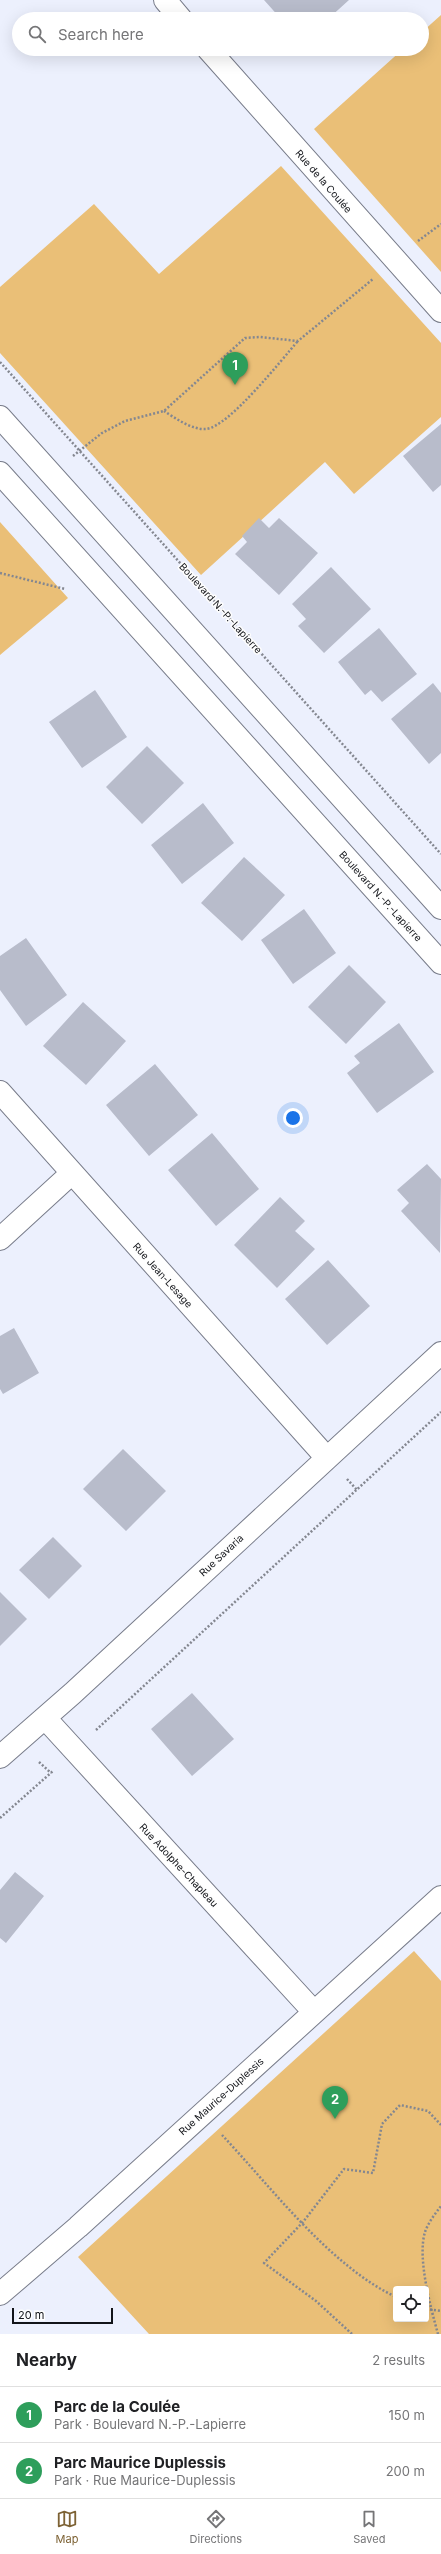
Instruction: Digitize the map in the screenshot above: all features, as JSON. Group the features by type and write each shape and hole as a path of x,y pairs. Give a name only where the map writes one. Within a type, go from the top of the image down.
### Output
{"street":[{"path":"164,0 175,12"},
{"name":"Rue de la Coulée","path":"214,56 441,312"},
{"path":"0,417 441,908"},
{"name":"Boulevard N.-P.-Lapierre","path":"0,473 441,963"},
{"name":"Rue Jean-Lesage","path":"0,1092 326,1457"},
{"path":"0,1239 72,1172"},
{"name":"Rue Savaria","path":"0,1757 45,1718 326,1457 441,1353"},
{"name":"Rue Adolphe-Chapleau","path":"45,1718 314,2012"},
{"name":"Rue Maurice-Duplessis","path":"0,2294 78,2226 441,1897"}],"path":[{"path":"412,245 441,224"},
{"path":"164,411 196,428 210,428 222,420 268,377 298,341 378,275"},
{"path":"79,450 102,433 124,421 164,411 245,338 260,337 298,341"},
{"name":"Boulevard N.-P.-Lapierre","path":"0,362 441,854"},
{"path":"0,573 67,590"},
{"path":"101,1726 441,1412"},
{"path":"0,1818 51,1773"},
{"path":"352,2334 316,2301 264,2263 303,2222 344,2169 373,2173 382,2124 400,2105 428,2111 441,2125"},
{"path":"218,2130 303,2222 355,2273 378,2289 393,2296"},
{"path":"438,2334 431,2311 424,2257 425,2233 441,2206"},
{"path":"431,2311 441,2311"}],"shaded area":[{"path":"441,15 441,272 314,129 395,56 429,56 429,26"},
{"path":"281,166 441,343 441,417 354,494 325,462 201,575 0,353 0,287 94,204 159,274"},
{"path":"0,522 68,598 0,655"},
{"path":"414,1951 441,1981 441,2334 149,2334 78,2257"}],"building":[{"path":"264,0 349,0 336,12 275,12"},
{"path":"441,424 441,485 433,492 403,456"},
{"path":"259,518 269,528 279,518 318,553 279,595 235,554 247,542 242,536"},
{"path":"331,567 371,609 324,653 298,626 306,619 292,604"},
{"path":"379,628 417,674 382,702 371,690 365,695 338,662"},
{"path":"433,683 441,693 441,753 429,764 391,719"},
{"path":"95,690 127,737 82,768 49,722"},
{"path":"147,746 184,783 142,824 106,787"},
{"path":"203,803 234,843 182,884 151,845"},
{"path":"244,857 285,895 242,941 201,903"},
{"path":"304,909 336,953 293,984 261,940"},
{"path":"26,938 67,995 26,1026 0,990 0,956"},
{"path":"349,965 386,1002 346,1044 308,1007"},
{"path":"83,1002 126,1041 86,1085 43,1046"},
{"path":"399,1023 434,1072 377,1113 347,1073 360,1063 354,1056"},
{"path":"155,1064 198,1115 149,1156 106,1105"},
{"path":"212,1133 259,1189 216,1226 168,1170"},
{"path":"427,1164 441,1179 440,1253 401,1211 409,1203 397,1190"},
{"path":"280,1197 305,1221 295,1231 315,1249 277,1288 234,1245"},
{"path":"328,1260 370,1306 327,1345 285,1299"},
{"path":"14,1328 39,1373 3,1394 0,1389 0,1336"},
{"path":"123,1449 166,1491 126,1531 83,1489"},
{"path":"53,1537 82,1566 49,1599 19,1570"},
{"path":"0,1592 27,1619 0,1646"},
{"path":"192,1693 234,1739 192,1776 151,1729"},
{"path":"15,1872 44,1896 6,1943 0,1938 0,1890"}],"place":[{"name":"Parc de la Coulée","path":"235,385"},
{"name":"Parc Maurice Duplessis","path":"335,2119"}]}
